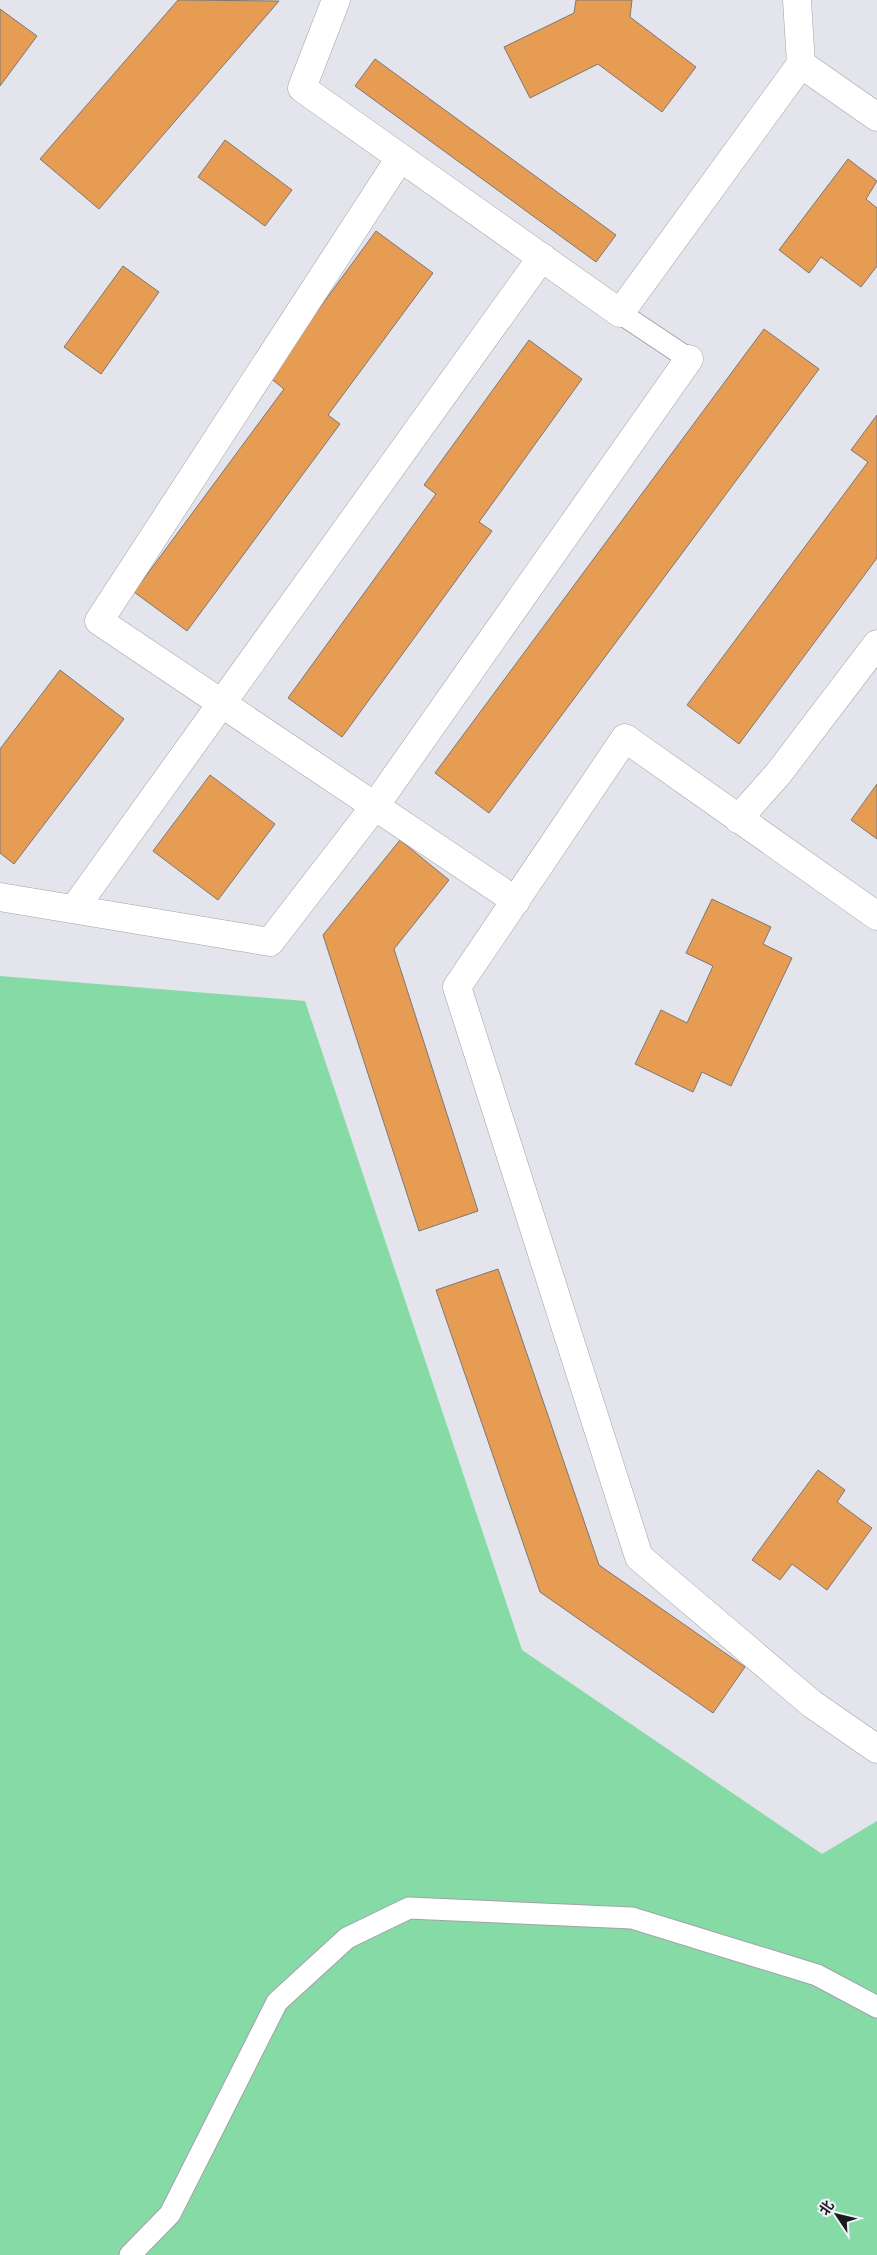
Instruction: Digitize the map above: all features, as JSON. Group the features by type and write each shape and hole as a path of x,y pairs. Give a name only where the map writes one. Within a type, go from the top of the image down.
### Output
{"street":[{"path":"336,0 302,88 620,313 801,64 797,0"},
{"path":"801,64 877,118"},
{"path":"400,158 99,621 516,901"},
{"path":"74,909 542,257"},
{"path":"0,897 270,942 375,806 689,358"},
{"path":"738,819 778,774 877,644"},
{"path":"877,916 625,738 457,987 639,1557 812,1704 877,1749"}],"lane":[{"path":"620,313 689,358"},
{"path":"130,2255 170,2214 277,2002 347,1938 409,1908 632,1918 817,1975 877,2007"}],"green space":[{"path":"0,976 305,1001 522,1650 822,1854 877,1821 877,2255 0,2255"}],"building":[{"path":"178,0 279,1 99,209 40,159"},
{"path":"576,0 632,0 630,17 696,67 662,112 598,64 530,98 504,47 574,13"},
{"path":"0,9 37,36 0,86"},
{"path":"375,59 616,235 596,262 355,86"},
{"path":"225,140 292,190 265,226 198,177"},
{"path":"848,159 877,181 866,199 877,208 877,266 861,287 821,257 809,273 779,250"},
{"path":"376,231 433,273 328,415 340,424 187,631 134,592 284,389 269,377"},
{"path":"123,266 159,292 101,374 64,347"},
{"path":"764,329 819,369 489,813 435,773"},
{"path":"529,340 582,379 479,522 492,531 342,737 288,698 436,494 424,485"},
{"path":"877,415 877,558 739,744 687,705 868,462 851,450"},
{"path":"60,670 124,719 14,864 0,853 0,749"},
{"path":"210,775 275,824 218,900 153,851"},
{"path":"877,784 877,839 851,820"},
{"path":"400,840 449,880 394,949 478,1211 419,1231 323,935"},
{"path":"712,899 771,927 763,944 792,958 731,1086 702,1072 693,1092 635,1064 661,1010 687,1023 713,966 686,953"},
{"path":"498,1269 599,1565 745,1667 713,1713 540,1592 436,1290"},
{"path":"818,1470 845,1490 837,1502 872,1528 827,1590 792,1564 780,1580 752,1560"}]}
